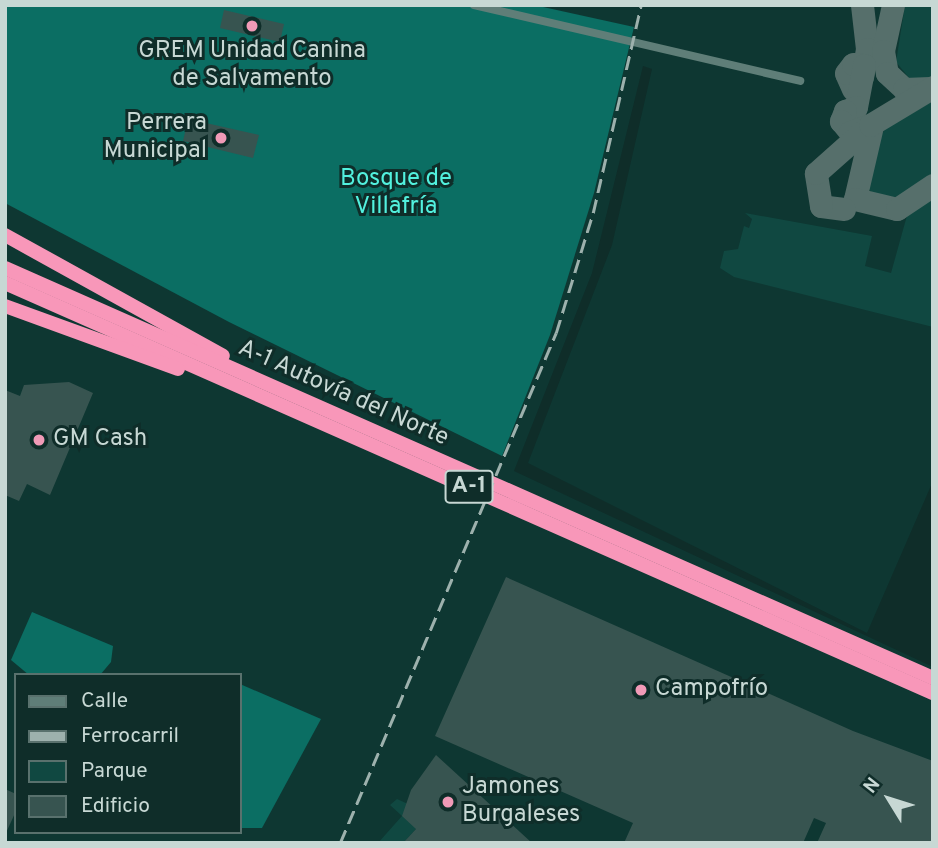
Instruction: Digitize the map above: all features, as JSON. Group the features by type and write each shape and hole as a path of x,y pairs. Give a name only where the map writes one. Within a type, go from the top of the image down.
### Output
{"highway":[{"name":"A-1","path":"5,235 332,413"},
{"name":"A-1 Autovía del Norte","path":"5,268 933,678"},
{"name":"A-1 Autovía del Norte","path":"5,283 933,692"},
{"path":"5,307 57,323 327,432 344,432"},
{"path":"758,615 787,634 933,700"}],"street":[{"path":"474,5 800,81"}],"shaded area":[{"path":"5,5 933,5 933,481 867,633 528,463 612,245 652,69 643,66 592,273 514,471 933,667 933,843 5,843"}],"green space":[{"name":"Bosque de Villafría","path":"5,5 534,5 634,27 594,193 550,335 502,456 229,322 5,203"},
{"path":"905,5 933,5 933,76 920,81 910,79 896,62"},
{"path":"933,101 933,176 897,199 872,194 865,182 874,145 886,128"},
{"path":"933,196 933,327 734,277 720,268 724,251 738,249 744,226 749,228 752,219 745,213 872,236 865,266 891,273 908,212"},
{"path":"32,612 113,646 111,662 102,673 27,673 11,660"},
{"path":"242,685 321,719 262,828 242,828"},
{"path":"397,799 408,804 416,829 403,843 378,843 402,816 390,805"}],"building":[{"name":"GREM Unidad Canina de Salvamento","path":"224,10 284,24 280,42 220,28"},
{"name":"Perrera Municipal","path":"188,119 259,135 253,158 183,141"},
{"name":"GM Cash","path":"69,382 93,393 50,495 27,484 19,501 5,495 5,390 20,396 24,385"},
{"path":"506,577 853,731 933,761 933,843 817,843 826,823 814,818 803,843 624,843 633,823 435,736"},
{"name":"Jamones Burgaleses","path":"436,755 532,843 403,843 416,829 402,816 411,790"},
{"path":"5,789 14,793 14,815 5,835"}],"taxiway":[{"path":"862,5 867,49 862,77"},
{"path":"893,5 883,51 887,73 904,89 930,88"},
{"path":"853,89 846,73 853,64 864,65 856,107 845,111 841,121 850,132 870,125"},
{"path":"844,209 821,206 816,173 870,125 933,87"},
{"path":"872,126 855,199 897,209 933,185"}],"railway":[{"path":"340,843 556,333 593,213 641,5"}],"place":[{"name":"GREM Unidad Canina de Salvamento","path":"252,26"},
{"name":"Perrera Municipal","path":"221,138"},
{"name":"GM Cash","path":"39,440"},
{"name":"Campofrío","path":"641,690"},
{"name":"Jamones Burgaleses","path":"448,802"}]}
